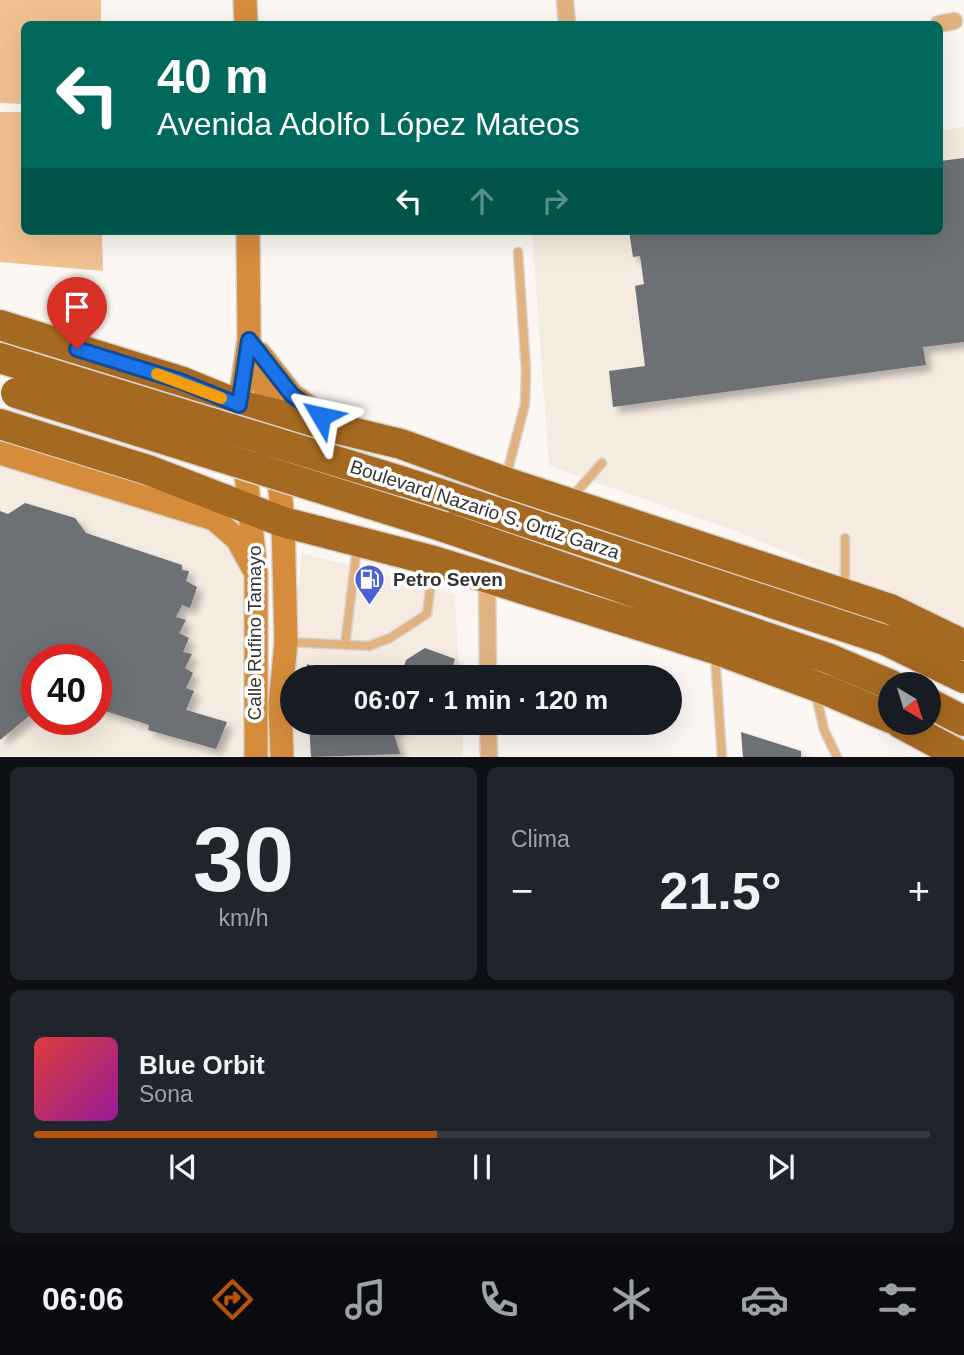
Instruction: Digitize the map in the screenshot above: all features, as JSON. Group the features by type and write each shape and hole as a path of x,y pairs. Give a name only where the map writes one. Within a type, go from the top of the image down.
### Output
{"highway":[{"path":"0,325 180,381 239,405 401,444 505,482 890,609 964,645"},
{"name":"Boulevard Nazario S. Ortiz Garza","path":"0,358 15,382 830,659 878,679"},
{"path":"148,470 165,457 177,441 184,423 184,400 180,381"},
{"name":"Boulevard Nazario S. Ortiz Garza","path":"15,382 401,481 885,640 964,678"},
{"path":"0,424 148,470 283,522 434,561 715,649 814,685 878,712"},
{"path":"372,545 360,510 360,492 368,468 380,454 401,444"},
{"path":"942,710 964,721"},
{"path":"922,735 963,757"}],"street":[{"path":"245,0 246,21"},
{"path":"565,0 567,21"},
{"path":"248,235 249,340 292,395 339,428"},
{"name":"Calle Rufino Tamayo","path":"249,340 239,405 256,574 256,757"},
{"name":"Calle Rufino Tamayo","path":"249,340 273,414 283,522 286,642 280,705 282,757"},
{"path":"0,453 214,519 237,539 256,574"},
{"path":"487,579 488,665"},
{"path":"488,735 489,757"}],"lane":[{"path":"505,482 525,404 526,370 518,252"},
{"path":"568,502 602,463"},
{"path":"845,538 845,594"},
{"path":"345,645 372,545"},
{"path":"286,642 369,646 390,638 427,614 434,561"},
{"path":"715,649 722,757"},
{"path":"814,685 824,730 837,757"}],"shaded area":[{"path":"0,0 101,0 101,21 21,21 21,104 0,103"},
{"path":"0,112 21,112 21,235 102,235 103,271 0,262"},
{"path":"964,127 964,627 736,531 549,466 532,235 943,235 943,130"},
{"path":"0,458 210,523 232,544 249,582 240,699 248,756 0,756"},
{"path":"302,553 455,594 458,665 290,665"},
{"path":"287,735 462,735 463,756 286,756"}],"building":[{"path":"964,158 964,342 923,347 926,365 613,407 609,371 645,366 635,286 644,284 640,256 633,257 630,235 943,235 943,161"},
{"path":"25,503 75,518 86,533 182,565 182,570 189,571 186,581 197,587 190,608 182,605 176,617 186,620 179,633 189,638 183,652 192,654 185,668 193,673 186,688 194,691 186,710 227,722 216,749 148,730 149,725 112,713 112,644 21,644 21,723 0,740 0,511 8,514"},
{"path":"425,648 455,659 453,665 405,665 406,660"},
{"path":"741,732 801,751 801,757 743,757"},
{"path":"310,735 394,735 400,754 311,757"}],"slow traffic":[{"path":"157,374 221,398"}],"place":[{"name":"Petro Seven","path":"370,606"}],"route":[{"path":"77,349 180,381 239,405 249,340 292,395 321,416"}]}
